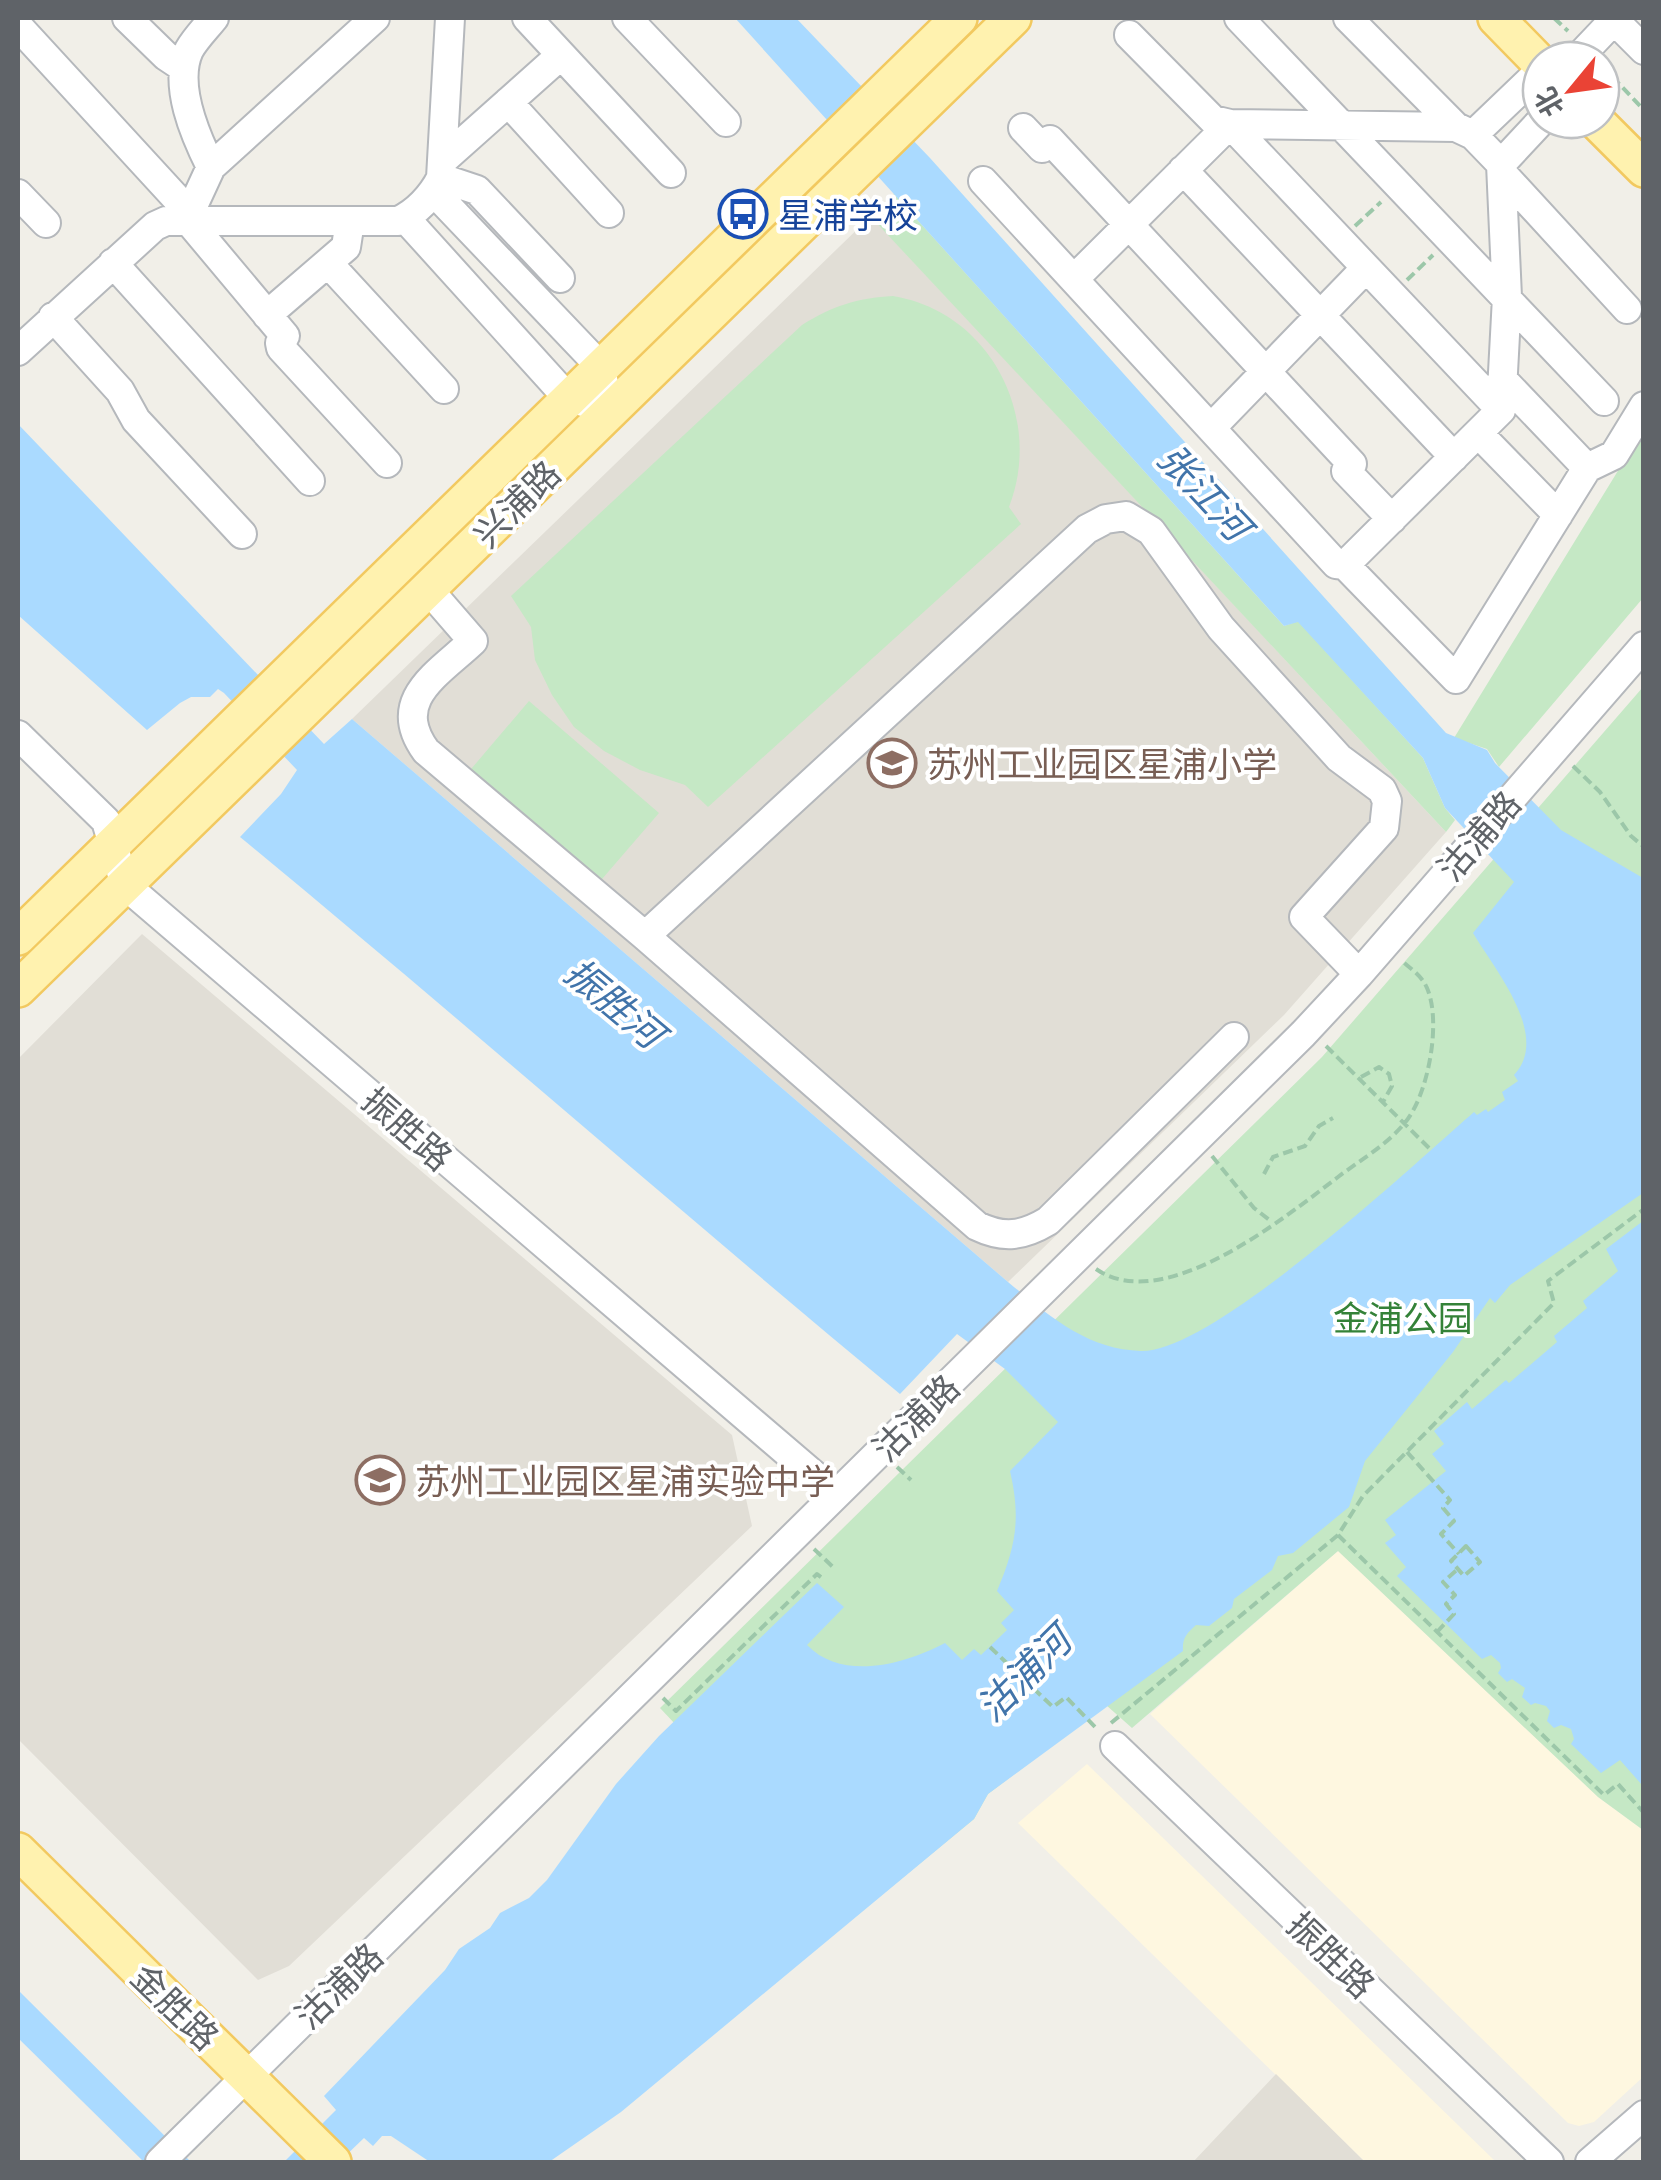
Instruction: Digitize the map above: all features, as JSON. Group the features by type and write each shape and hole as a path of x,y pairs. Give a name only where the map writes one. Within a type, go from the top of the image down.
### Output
{"main road":[{"name":"兴浦路","path":"18,937 959,18"},
{"name":"兴浦路","path":"18,988 1013,18"},
{"path":"1496,18 1521,45"},
{"path":"1524,18 1546,40"},
{"path":"1621,116 1644,140"},
{"path":"1615,140 1644,169"},
{"name":"金胜路","path":"18,1852 299,2150 333,2162"},
{"name":"金胜路","path":"18,1882 239,2084"}],"street":[{"path":"127,18 184,68"},
{"path":"211,167 192,119 184,68 190,49 214,18"},
{"path":"187,219 211,167 374,18"},
{"path":"450,18 439,177 600,366 610,410"},
{"path":"526,18 671,172"},
{"path":"627,18 726,122"},
{"path":"1238,18 1604,401"},
{"path":"1348,18 1501,168 1627,308"},
{"path":"1594,40 1613,19 1644,50"},
{"path":"18,26 176,199 187,219 284,336 282,348 386,463"},
{"path":"1129,35 1213,120 1230,124 1464,131 1521,84"},
{"path":"18,351 155,226 187,219 405,218 508,102 560,55"},
{"path":"508,102 609,213"},
{"path":"1075,278 1230,124"},
{"path":"1230,124 1501,410"},
{"path":"1024,128 1042,148 1050,140 1352,464 1346,471 1392,519"},
{"path":"1345,565 1501,410 1507,296 1501,168 1525,140"},
{"path":"1184,170 1454,457"},
{"path":"439,177 477,190 560,278"},
{"path":"982,181 1336,564 1345,565 1456,680 1587,468 1614,454 1644,406"},
{"path":"18,194 46,223"},
{"path":"405,218 568,397 610,410"},
{"path":"267,316 346,247 350,220"},
{"path":"113,263 310,480"},
{"path":"328,263 444,390"},
{"path":"1210,428 1366,268"},
{"path":"54,317 120,391 136,420 242,534"},
{"path":"1502,379 1587,468"},
{"path":"1478,432 1558,515"},
{"path":"645,936 1087,529 1106,518 1126,516 1151,530 1221,628 1339,758 1374,780 1382,790 1387,801 1384,828 1304,917 1359,974"},
{"path":"428,590 473,641 416,697 410,714 414,734 426,750 977,1226 995,1235 1031,1232 1048,1220 1234,1037"},
{"name":"沽浦路","path":"160,2162 1359,974 1644,646"},
{"path":"18,735 106,821 125,885"},
{"name":"振胜路","path":"125,885 836,1494"},
{"name":"振胜路","path":"1115,1746 1549,2162"},
{"path":"1590,2162 1644,2115"}],"path":[{"path":"1621,86 1644,110"},
{"path":"1340,240 1399,185"},
{"path":"1392,295 1450,238"},
{"path":"1570,762 1644,847"},
{"path":"1096,1270 1122,1282 1164,1280 1207,1264 1273,1222 1405,1124 1420,1094 1435,1026 1427,986 1401,960"},
{"path":"1324,1044 1430,1148"},
{"path":"1360,1079 1373,1067 1384,1069 1392,1086 1383,1102"},
{"path":"1264,1174 1273,1157 1305,1146 1317,1128 1333,1118"},
{"path":"1212,1156 1254,1208 1273,1222"},
{"path":"990,1648 1053,1707 1066,1697 1100,1732 1338,1536 1363,1496 1554,1302 1548,1281 1644,1209"},
{"path":"1407,1452 1450,1500 1443,1508 1454,1522 1441,1534 1459,1554"},
{"path":"897,1466 911,1480"},
{"path":"1338,1536 1604,1795 1618,1784 1644,1813"},
{"path":"1466,1546 1480,1562 1464,1576 1451,1561 1459,1554 1466,1546"},
{"path":"814,1549 833,1567"},
{"path":"1437,1632 1454,1614 1446,1604 1455,1596 1443,1582 1458,1569"},
{"path":"664,1698 676,1711 817,1574 822,1578"}],"shaded area":[{"name":"苏州工业园区星浦小学","path":"871,216 1446,832 1284,1015 1008,1282 352,719"},
{"name":"苏州工业园区星浦实验中学","path":"142,934 732,1435 752,1526 289,1966 258,1980 18,1739 18,1059"},
{"path":"1338,1551 1598,1797 1643,1830 1643,2077 1594,2122 1579,2126 1568,2123 1150,1714"},
{"path":"1087,1764 1496,2162 1365,2162 1018,1823"},
{"path":"1276,2074 1365,2162 1193,2162"}],"green space":[{"path":"894,194 1284,626 1298,621 1423,758 1445,808 1455,820 1446,832 871,217"},
{"path":"893,296 927,306 957,323 982,346 1000,374 1013,405 1019,438 1018,473 1009,507 1021,524 708,807 685,785 640,770 604,751 574,727 535,660 531,627 511,596 802,325 845,304"},
{"path":"1643,430 1643,598 1499,767 1487,749 1454,738"},
{"name":"金浦公园","path":"1643,687 1643,1830 1598,1797 1338,1551 1132,1728 1106,1705 988,1794 974,1819 856,1916 660,1708 1322,1057"},
{"path":"529,701 659,813 596,886 466,775"}],"water":[{"path":"735,18 796,18 930,158 1446,733 1487,750 1561,830 1643,878 1643,1193 1510,1285 1495,1303 1490,1298 1453,1352 1365,1461 1349,1507 1293,1553 1278,1556 1272,1570 1234,1599 1232,1608 1209,1626 1196,1625 1186,1636 1183,1651 988,1794 974,1819 621,2112 549,2162 430,2162 391,2136 382,2136 373,2146 364,2138 339,2162 284,2162 336,2110 324,2096 445,1970 459,1949 490,1928 500,1913 529,1898 547,1880 616,1784 659,1736 817,1583 844,1607 807,1645 822,1656 838,1663 874,1666 912,1657 945,1643 962,1660 974,1649 981,1655 1007,1630 1001,1623 1014,1610 997,1591 1015,1532 1010,1471 1058,1422 1005,1369 957,1334 900,1394 240,837 281,794 297,770 224,693 218,689 210,697 191,697 147,730 18,615 18,424 324,744 352,719 1008,1282 1053,1318 1086,1337 1141,1351 1174,1343 1215,1322 1312,1252 1474,1112 1488,1112 1505,1100 1502,1092 1518,1081 1514,1075 1524,1059 1526,1042 1516,1003 1473,933 1514,882 1445,808 1423,758 1298,622 1284,626"},
{"path":"1643,1221 1642,1785 1620,1760 1601,1773 1571,1744 1571,1729 1561,1725 1554,1728 1547,1721 1550,1711 1546,1706 1531,1705 1522,1697 1525,1688 1512,1679 1507,1682 1498,1673 1500,1663 1491,1655 1482,1659 1397,1576 1406,1567 1385,1543 1396,1535 1385,1520 1446,1471 1432,1454 1444,1444 1434,1431 1467,1402 1472,1409 1506,1380 1509,1383 1557,1342 1554,1336 1587,1308 1583,1301 1618,1271 1606,1249"},
{"path":"18,1990 191,2162 144,2162 18,2038"}],"place":[{"name":"星浦学校","path":"743,214"},
{"name":"苏州工业园区星浦小学","path":"892,763"},
{"name":"苏州工业园区星浦实验中学","path":"380,1480"}],"water label":[{"name":"张江河","path":"1205,491"},
{"name":"振胜河","path":"615,1002"},
{"name":"沽浦河","path":"1023,1673"}]}
